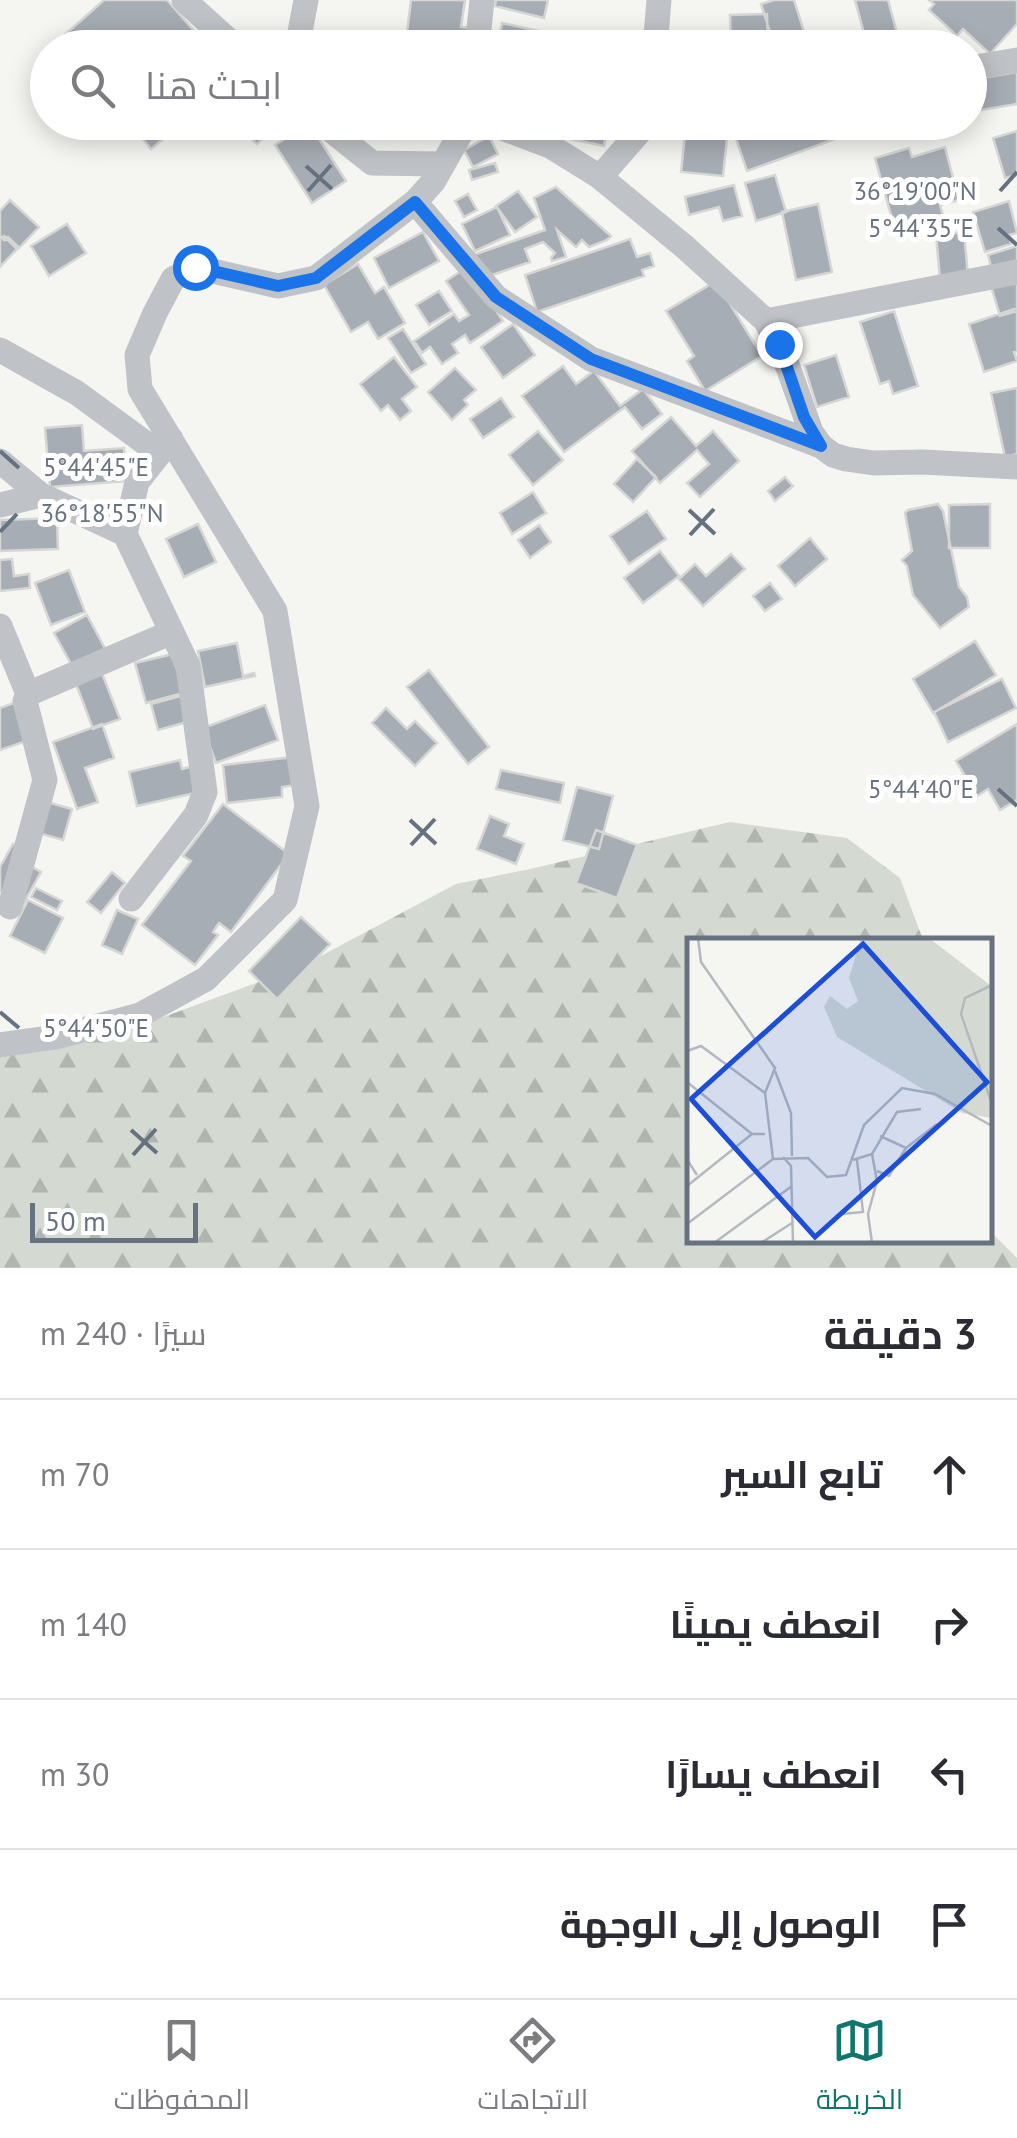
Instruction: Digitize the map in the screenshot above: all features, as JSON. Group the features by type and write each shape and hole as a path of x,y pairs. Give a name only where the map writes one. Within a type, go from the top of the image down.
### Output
{"street":[{"path":"184,0 217,30"},
{"path":"300,30 306,0"},
{"path":"479,30 482,0"},
{"path":"657,30 660,0"},
{"path":"987,65 1017,60"},
{"path":"343,140 372,164 442,164"},
{"path":"0,1045 140,1016 206,979 286,900 307,806 275,611 165,446 140,389 137,355 173,279 195,267 278,286 316,278 415,202 433,182 456,140"},
{"path":"534,140 600,177 766,321 788,367 804,417 821,446"},
{"path":"600,177 632,140"},
{"path":"415,202 496,297 591,359 846,459 1017,467"},
{"path":"766,321 1017,272"},
{"path":"0,350 165,446"},
{"path":"125,534 138,482 165,446"},
{"path":"0,461 41,494 125,534 188,666 204,792 196,814 131,899"},
{"path":"0,505 41,494"},
{"path":"0,626 28,694"},
{"path":"10,907 45,780 25,701 28,694 172,632"}],"green space":[{"path":"730,822 847,838 900,878 922,938 687,938 687,1243 992,1243 992,1233 1017,1258 1017,1268 0,1268 0,1045 136,1027 300,967 456,884"}],"building":[{"path":"104,0 167,0 193,30 70,30"},
{"path":"411,0 465,0 461,27 471,30 407,30"},
{"path":"496,0 548,0 544,18 495,6"},
{"path":"794,0 803,30 769,30 761,4"},
{"path":"855,0 888,0 896,30 863,30"},
{"path":"929,0 1017,0 1017,24 990,54 987,30 951,30 929,10 934,4"},
{"path":"767,14 767,30 730,30 730,15"},
{"path":"502,23 534,30 501,30"},
{"path":"1017,72 1017,104 987,109 987,77"},
{"path":"1017,131 1017,175 1005,178 993,138"},
{"path":"144,140 162,140 151,149"},
{"path":"283,140 320,140 346,181 312,203 275,145"},
{"path":"482,140 491,140 498,154 473,167 464,150"},
{"path":"575,140 605,140 604,146"},
{"path":"684,140 727,140 723,176 681,172"},
{"path":"736,140 832,140 747,171"},
{"path":"945,147 959,200 940,205 944,219 896,233 875,158 909,148 912,157"},
{"path":"495,163 498,172 472,180 469,170"},
{"path":"775,175 786,212 756,221 745,183"},
{"path":"734,185 742,216 723,221 719,207 689,215 685,197"},
{"path":"556,187 611,236 589,247 582,240 576,247 557,230 566,257 552,261 555,253 543,242 525,249 530,262 489,276 472,258 545,230 534,198"},
{"path":"518,191 537,217 515,232 496,206"},
{"path":"468,194 477,210 464,217 455,201"},
{"path":"10,200 39,227 19,248 8,237 4,240 0,236 0,211"},
{"path":"1009,201 1017,233 1009,235 1011,244 985,252 973,212"},
{"path":"818,204 832,272 796,280 782,212"},
{"path":"497,207 510,235 475,251 462,224"},
{"path":"67,224 86,253 49,276 31,246"},
{"path":"423,232 439,261 389,288 374,258"},
{"path":"964,232 968,276 940,279 936,235"},
{"path":"4,236 17,249 0,267 0,239"},
{"path":"630,239 637,257 650,253 654,266 642,270 644,276 537,312 525,275"},
{"path":"1017,246 1017,262 992,270 988,255"},
{"path":"358,264 375,293 384,287 405,323 378,339 368,322 351,332 324,285"},
{"path":"467,267 503,321 470,343 465,335 452,344 458,353 442,364 430,347 422,353 414,341 454,314 459,321 469,315 446,281"},
{"path":"1017,279 1017,311 1000,316 991,286"},
{"path":"716,281 762,356 705,391 687,361 694,356 666,311"},
{"path":"439,291 452,311 429,325 416,305"},
{"path":"1017,308 1017,361 984,372 969,324"},
{"path":"894,311 918,386 893,394 889,381 880,384 860,322"},
{"path":"513,324 535,355 503,378 481,347"},
{"path":"403,329 426,364 411,373 388,338"},
{"path":"836,355 849,397 817,407 804,365"},
{"path":"394,357 417,387 402,399 411,411 400,420 388,405 381,411 360,384"},
{"path":"563,366 576,384 594,371 620,406 643,389 662,414 642,429 625,407 564,452 522,396"},
{"path":"455,368 476,390 464,400 468,405 452,420 428,392"},
{"path":"1017,388 1017,454 1005,457 991,393"},
{"path":"501,398 514,417 483,438 470,419"},
{"path":"671,417 696,446 713,431 739,461 700,497 687,483 709,464 697,450 660,483 632,451"},
{"path":"82,425 84,451 124,448 126,481 50,487 45,428"},
{"path":"538,431 563,460 533,485 509,455"},
{"path":"637,459 656,477 633,502 614,484"},
{"path":"785,477 793,486 775,501 768,491"},
{"path":"533,492 546,513 512,534 500,513"},
{"path":"938,504 943,511 959,587 969,607 940,628 913,595 902,560 912,551 905,513"},
{"path":"990,504 990,548 949,548 949,505"},
{"path":"647,511 666,539 629,564 610,536"},
{"path":"57,518 58,549 0,551 0,520"},
{"path":"198,524 216,562 184,577 166,539"},
{"path":"539,525 551,542 530,558 518,540"},
{"path":"810,538 827,559 795,586 778,566"},
{"path":"660,551 679,576 643,603 624,578"},
{"path":"731,554 745,569 703,606 679,579 695,564 706,576"},
{"path":"12,559 14,576 29,574 30,588 0,591 0,560"},
{"path":"69,570 85,612 51,625 35,583"},
{"path":"770,583 782,599 765,611 753,596"},
{"path":"87,615 109,656 76,673 54,633"},
{"path":"975,641 996,675 933,713 913,679"},
{"path":"237,643 243,676 255,676 205,687 198,651"},
{"path":"173,654 183,693 146,703 135,663"},
{"path":"429,670 489,747 468,764 407,687"},
{"path":"101,671 120,719 93,729 75,681"},
{"path":"1002,679 1016,708 948,742 934,712"},
{"path":"184,695 191,721 158,730 151,704"},
{"path":"16,702 29,740 0,750 0,708"},
{"path":"265,705 278,740 216,763 203,728"},
{"path":"386,708 407,729 415,721 437,743 415,766 372,723"},
{"path":"102,724 114,758 85,768 98,802 77,809 53,742"},
{"path":"1017,724 1017,800 1000,810 988,789 977,796 956,761"},
{"path":"293,757 296,785 282,787 282,797 227,803 223,765"},
{"path":"180,760 182,769 198,765 204,791 137,806 129,772"},
{"path":"501,770 564,783 560,803 496,789"},
{"path":"577,787 613,796 599,849 563,840"},
{"path":"40,800 72,809 63,840 31,831"},
{"path":"223,804 289,854 231,932 219,923 213,932 218,935 195,965 142,925 191,861 183,856"},
{"path":"490,816 509,824 504,836 524,844 516,864 477,849"},
{"path":"596,830 637,845 617,898 576,883"},
{"path":"13,844 21,848 16,858 41,872 23,904 0,891 0,867"},
{"path":"112,872 125,883 101,913 87,902"},
{"path":"36,888 62,901 57,910 31,897"},
{"path":"28,900 63,918 45,953 10,936"},
{"path":"117,910 138,919 122,954 102,945"},
{"path":"301,917 330,944 277,999 249,971"}],"route":[{"path":"195,267 278,286 316,278 415,202 496,297 591,359 821,446 804,417 779,344"}]}
